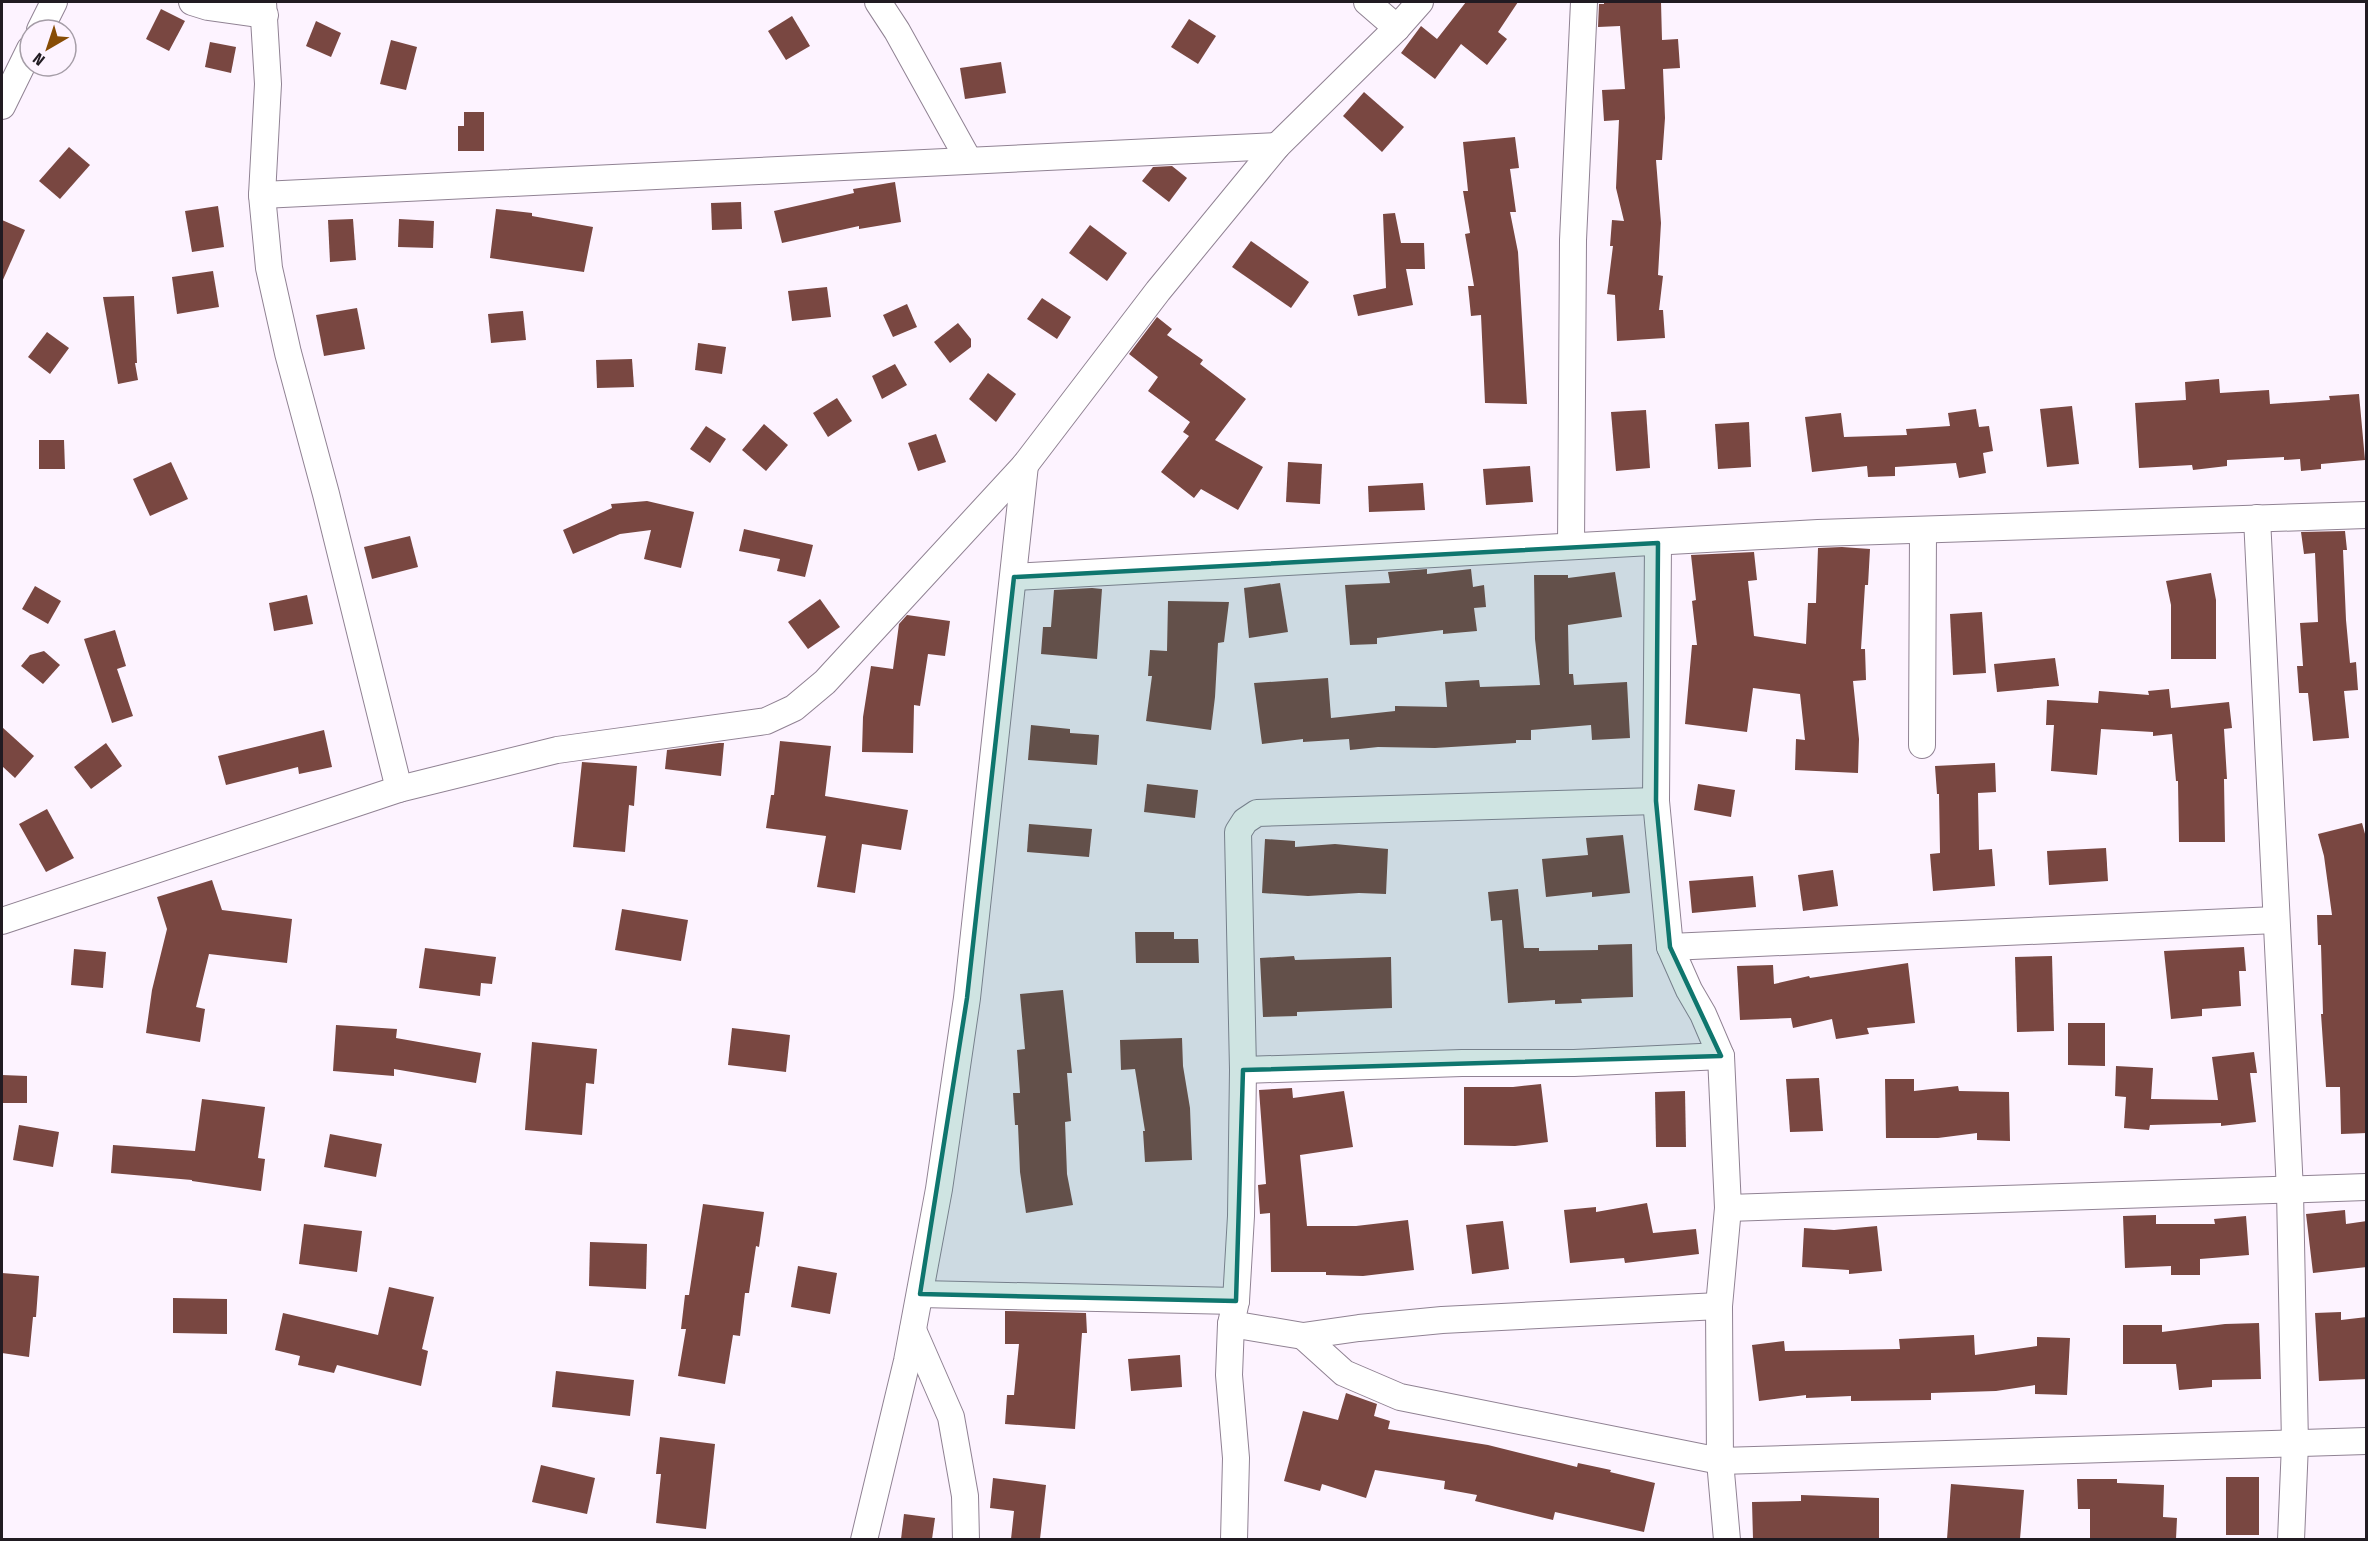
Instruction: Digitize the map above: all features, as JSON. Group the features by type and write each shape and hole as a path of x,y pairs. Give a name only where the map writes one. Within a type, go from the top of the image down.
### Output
{"street":[{"path":"46,18 54,2"},
{"path":"192,2 208,7 264,8 268,84 262,195 269,268 288,353 326,494 399,789"},
{"path":"878,2 968,159"},
{"path":"1367,2 1397,28"},
{"path":"2,921 399,789 557,750 766,721 794,708 825,682 1025,465 1158,291 1277,146 1397,28 1420,2"},
{"path":"1571,546 1573,240 1584,2"},
{"path":"2,106 18,73"},
{"path":"262,195 968,159 1277,146"},
{"path":"864,1539 913,1330 939,1189 967,998 1025,465"},
{"path":"1014,577 1658,543 1818,532 2367,515"},
{"path":"2257,518 2290,1191 2295,1444 2291,1539"},
{"path":"1922,745 1923,530"},
{"path":"1658,543 1656,801 1670,947 1721,1056 1728,1208 1719,1306 1720,1461 1727,1539"},
{"path":"1234,1539 1236,1458 1229,1375 1241,1216 1243,1070 1238,832 1245,820 1257,813 1656,801"},
{"path":"1670,947 2276,920"},
{"path":"1243,1070 1462,1063 1574,1064 1721,1056"},
{"path":"1728,1208 2367,1187"},
{"path":"920,1294 1233,1312 1304,1336 1344,1373 1400,1397 1720,1461 2367,1441"},
{"path":"1304,1336 1442,1320 1719,1306"},
{"path":"913,1330 951,1416 965,1496 966,1539"}],"highlighted area":[{"path":"1658,543 1656,801 1670,947 1721,1056 1243,1070 1236,1301 920,1294 967,998 1014,577"}],"building":[{"path":"1466,2 1518,2 1498,32 1507,39 1487,65 1461,44 1435,79 1401,53 1421,26 1437,39"},
{"path":"1604,2 1661,2 1662,40 1678,39 1680,68 1663,69 1665,118 1662,160 1656,160 1661,223 1658,275 1663,276 1659,310 1663,310 1665,338 1617,341 1615,295 1607,294 1613,246 1610,246 1612,220 1624,221 1616,188 1619,120 1604,121 1602,90 1625,89 1620,26 1598,27 1599,4 1604,4"},
{"path":"161,9 185,21 169,51 146,39"},
{"path":"792,16 810,46 786,60 768,31"},
{"path":"1189,19 1216,36 1198,64 1171,47"},
{"path":"316,21 341,33 331,57 306,46"},
{"path":"391,40 417,47 406,90 380,84"},
{"path":"210,42 236,47 231,73 205,67"},
{"path":"1001,62 1006,93 965,99 960,68"},
{"path":"1364,92 1404,127 1382,152 1343,116"},
{"path":"464,112 484,112 484,151 458,151 458,126 464,126"},
{"path":"1515,137 1519,168 1510,169 1516,212 1510,212 1518,252 1527,404 1485,403 1481,315 1471,316 1468,286 1474,286 1465,234 1470,233 1463,191 1468,191 1463,142"},
{"path":"69,147 90,165 60,199 39,181"},
{"path":"1172,166 1187,178 1169,202 1142,181 1153,167"},
{"path":"895,182 901,222 859,229 859,226 782,243 774,211 854,193 853,189"},
{"path":"741,202 742,229 712,230 711,203"},
{"path":"218,206 224,247 192,252 185,211"},
{"path":"496,209 532,213 532,216 593,227 584,272 490,258"},
{"path":"1395,213 1401,243 1424,243 1425,269 1406,269 1413,305 1358,316 1353,295 1386,288 1383,214"},
{"path":"353,219 356,260 330,262 328,220"},
{"path":"399,219 434,221 433,248 398,247"},
{"path":"2,220 25,230 2,282"},
{"path":"1090,225 1127,253 1107,281 1069,253"},
{"path":"1251,241 1309,282 1291,308 1232,267"},
{"path":"213,271 219,307 177,314 172,277"},
{"path":"827,287 831,317 792,321 788,291"},
{"path":"134,296 137,363 135,363 138,380 118,384 103,297"},
{"path":"1042,298 1071,317 1057,339 1027,319"},
{"path":"907,304 917,327 893,337 883,315"},
{"path":"357,308 365,349 324,356 316,315"},
{"path":"523,311 526,340 491,343 488,314"},
{"path":"1157,317 1172,329 1167,335 1203,360 1200,364 1246,399 1215,440 1263,467 1238,510 1201,489 1194,498 1161,472 1189,436 1183,432 1190,422 1148,391 1158,377 1129,354"},
{"path":"958,323 971,339 971,347 950,363 934,342"},
{"path":"47,332 69,348 50,374 28,357"},
{"path":"698,343 726,347 722,374 695,370"},
{"path":"632,359 634,387 597,388 596,360"},
{"path":"895,364 907,385 882,399 872,376"},
{"path":"988,373 1016,394 996,422 969,399"},
{"path":"2219,379 2220,393 2269,390 2270,404 2330,400 2329,396 2359,394 2365,460 2321,464 2321,469 2301,471 2300,459 2284,460 2284,457 2227,460 2227,466 2193,470 2192,465 2139,468 2135,403 2186,400 2185,382"},
{"path":"837,398 852,421 828,437 813,413"},
{"path":"2072,406 2079,464 2047,467 2040,409"},
{"path":"1976,409 1979,427 1989,426 1993,451 1983,453 1986,473 1959,478 1956,463 1895,467 1895,476 1868,477 1867,466 1812,472 1805,417 1841,413 1844,437 1907,435 1906,429 1950,426 1948,413"},
{"path":"1646,410 1650,468 1616,471 1611,412"},
{"path":"1749,422 1751,467 1718,469 1715,424"},
{"path":"764,424 788,445 766,471 742,450"},
{"path":"706,426 726,439 710,463 690,449"},
{"path":"936,434 946,462 918,471 908,443"},
{"path":"39,440 64,440 65,469 39,469"},
{"path":"171,462 188,499 150,516 133,479"},
{"path":"1288,462 1322,464 1320,504 1286,502"},
{"path":"1530,466 1533,502 1486,505 1483,469"},
{"path":"1423,483 1425,510 1369,512 1368,486"},
{"path":"647,501 694,512 681,568 644,559 651,530 620,534 573,554 563,530 612,508 611,504"},
{"path":"744,529 813,545 805,577 777,571 780,559 739,551"},
{"path":"2345,531 2347,550 2343,550 2346,620 2350,663 2356,662 2358,690 2344,691 2349,738 2313,741 2308,693 2299,693 2297,666 2303,666 2300,623 2318,622 2315,553 2304,554 2301,532"},
{"path":"410,536 418,567 372,579 364,547"},
{"path":"1818,548 1870,549 1861,649 1865,649 1866,680 1853,681 1859,739 1858,773 1795,770 1796,739 1805,740 1800,694 1753,688 1747,732 1685,724 1692,645 1697,645 1692,601 1696,600 1691,555 1754,552 1757,580 1748,581 1754,636 1806,644 1808,603 1816,603"},
{"path":"1427,569 1427,574 1471,569 1473,587 1484,585 1486,607 1474,608 1477,631 1443,634 1443,630 1377,638 1377,644 1350,645 1345,585 1390,583 1388,572"},
{"path":"1615,572 1622,617 1568,625 1569,674 1573,674 1574,685 1627,682 1630,738 1592,740 1591,725 1531,730 1531,740 1516,740 1516,743 1435,748 1378,747 1350,750 1349,739 1303,742 1303,739 1262,744 1254,683 1328,678 1331,718 1395,711 1395,706 1447,707 1445,682 1479,680 1480,687 1540,685 1535,639 1534,575 1568,575 1568,578"},
{"path":"2211,573 2216,600 2216,659 2171,659 2171,605 2166,581"},
{"path":"1280,583 1288,632 1249,638 1244,588"},
{"path":"35,586 61,601 48,624 22,609"},
{"path":"1102,589 1097,659 1041,654 1043,627 1051,627 1054,590"},
{"path":"307,595 313,624 274,631 269,603"},
{"path":"820,599 840,627 808,649 788,622"},
{"path":"1168,601 1229,602 1224,642 1218,643 1211,730 1146,721 1152,676 1148,676 1150,650 1167,651"},
{"path":"1982,612 1986,673 1953,675 1950,614"},
{"path":"907,615 950,621 945,656 928,654 920,706 914,705 913,753 862,752 863,717 871,666 893,669 899,624"},
{"path":"115,630 126,666 117,669 133,716 112,723 84,639"},
{"path":"44,651 60,665 43,684 21,666 30,655"},
{"path":"2055,658 2059,686 1997,692 1994,664"},
{"path":"2169,689 2171,708 2229,702 2232,728 2224,729 2227,779 2224,779 2225,842 2179,842 2178,781 2176,781 2172,734 2153,736 2153,732 2101,729 2097,775 2051,771 2054,725 2046,725 2047,700 2098,703 2099,691 2149,695 2148,691"},
{"path":"1031,725 1070,729 1070,733 1099,735 1097,765 1028,760"},
{"path":"2,727 34,756 15,778 2,766"},
{"path":"324,730 332,767 299,774 298,767 226,785 218,756"},
{"path":"780,741 831,746 825,796 908,810 901,850 862,844 855,893 817,887 826,836 766,828 771,795 774,795"},
{"path":"106,743 122,766 91,789 74,767"},
{"path":"724,743 721,776 665,769 667,750"},
{"path":"582,762 637,766 634,806 629,805 625,852 573,847"},
{"path":"1995,763 1996,792 1978,793 1979,850 1992,849 1995,886 1933,891 1930,854 1940,853 1939,794 1937,794 1935,766"},
{"path":"1147,784 1198,790 1195,818 1144,812"},
{"path":"1698,784 1735,790 1731,817 1694,810"},
{"path":"47,809 74,858 46,872 19,824"},
{"path":"2362,823 2367,841 2367,1133 2341,1134 2340,1087 2326,1087 2321,1014 2323,1014 2321,945 2318,945 2317,915 2332,915 2324,856 2318,834"},
{"path":"1029,824 1092,829 1089,857 1027,852"},
{"path":"1623,835 1630,893 1592,897 1592,892 1546,897 1542,859 1588,855 1586,838"},
{"path":"1265,839 1295,841 1295,847 1335,844 1388,849 1386,894 1308,896 1262,893"},
{"path":"2106,848 2108,881 2049,885 2047,851"},
{"path":"1833,870 1838,906 1803,911 1798,875"},
{"path":"1753,876 1756,907 1692,913 1689,881"},
{"path":"212,880 222,910 292,919 287,963 209,954 196,1007 205,1009 200,1042 146,1033 152,990 167,929 157,897"},
{"path":"1518,889 1524,948 1539,948 1539,951 1598,950 1598,945 1632,944 1633,997 1581,999 1582,1003 1555,1004 1555,1000 1508,1003 1502,920 1491,921 1488,892"},
{"path":"622,909 688,920 681,961 615,950"},
{"path":"1135,932 1174,932 1174,939 1198,939 1199,963 1136,963"},
{"path":"2244,947 2246,971 2239,971 2241,1006 2202,1009 2202,1016 2171,1019 2164,951"},
{"path":"425,948 496,957 492,984 481,983 480,996 419,988"},
{"path":"74,949 106,952 103,988 71,985"},
{"path":"1294,956 1295,960 1391,957 1392,1008 1297,1012 1297,1016 1263,1017 1260,958"},
{"path":"2052,956 2054,1031 2017,1032 2015,957"},
{"path":"1908,963 1915,1023 1867,1028 1869,1034 1836,1039 1832,1019 1793,1028 1791,1018 1740,1020 1737,966 1773,965 1774,984 1809,976 1810,978"},
{"path":"1063,990 1072,1073 1067,1073 1071,1121 1065,1122 1067,1174 1073,1205 1026,1213 1013,1093 1020,1093 1017,1050 1025,1049 1020,994"},
{"path":"2068,1023 2105,1023 2105,1066 2068,1065"},
{"path":"336,1025 397,1029 396,1038 481,1053 476,1083 394,1069 394,1076 333,1071"},
{"path":"732,1028 790,1035 786,1072 728,1065"},
{"path":"1182,1038 1183,1066 1190,1108 1192,1160 1145,1162 1143,1131 1145,1131 1135,1069 1121,1070 1120,1040"},
{"path":"532,1042 597,1049 594,1084 586,1083 582,1135 525,1130"},
{"path":"2254,1052 2257,1073 2250,1073 2256,1122 2221,1126 2221,1123 2150,1125 2149,1130 2124,1128 2126,1097 2115,1096 2116,1066 2153,1068 2151,1099 2218,1100 2212,1057"},
{"path":"2,1075 27,1076 27,1103 2,1103"},
{"path":"1819,1078 1823,1131 1790,1132 1786,1079"},
{"path":"1885,1079 1914,1079 1914,1091 1958,1086 1959,1091 2009,1092 2010,1141 1977,1140 1977,1133 1938,1138 1886,1138"},
{"path":"1541,1084 1548,1142 1515,1146 1464,1145 1464,1087 1513,1087"},
{"path":"1292,1088 1293,1098 1344,1091 1353,1147 1300,1155 1307,1226 1356,1226 1408,1220 1414,1270 1363,1276 1326,1275 1326,1272 1271,1272 1270,1213 1260,1214 1258,1185 1266,1184 1259,1090"},
{"path":"1685,1091 1686,1147 1656,1147 1655,1092"},
{"path":"202,1099 265,1107 258,1158 265,1159 261,1191 192,1180 111,1173 113,1145 195,1151"},
{"path":"19,1125 59,1132 53,1167 13,1160"},
{"path":"330,1134 382,1144 376,1177 324,1167"},
{"path":"1647,1203 1653,1233 1696,1229 1699,1254 1625,1263 1624,1258 1570,1263 1564,1210 1596,1207 1596,1212"},
{"path":"703,1204 764,1212 749,1293 745,1293 740,1336 733,1335 725,1384 678,1376 686,1329 681,1329 685,1295 689,1295"},
{"path":"2345,1210 2346,1224 2367,1221 2367,1267 2313,1273 2306,1214"},
{"path":"2156,1215 2156,1224 2215,1224 2214,1219 2246,1216 2249,1255 2200,1259 2200,1275 2171,1275 2171,1266 2125,1268 2123,1216"},
{"path":"1503,1221 1509,1269 1472,1274 1466,1225"},
{"path":"304,1224 362,1231 357,1272 299,1264"},
{"path":"1877,1226 1882,1271 1849,1274 1849,1270 1802,1267 1804,1228 1834,1230"},
{"path":"590,1242 647,1244 646,1289 589,1286"},
{"path":"798,1266 837,1273 830,1314 791,1307"},
{"path":"2,1273 39,1276 36,1317 33,1317 29,1357 2,1353"},
{"path":"389,1287 434,1297 422,1349 428,1351 421,1386 337,1365 334,1373 298,1365 300,1356 275,1350 283,1313 378,1335"},
{"path":"173,1298 227,1299 227,1334 173,1333"},
{"path":"1005,1311 1086,1313 1087,1333 1082,1333 1075,1429 1005,1424 1007,1395 1014,1395 1019,1344 1005,1344"},
{"path":"2341,1312 2341,1320 2367,1317 2367,1379 2319,1381 2315,1313"},
{"path":"2259,1323 2261,1379 2212,1380 2212,1387 2179,1390 2176,1364 2123,1364 2123,1325 2162,1325 2162,1332 2225,1324"},
{"path":"1974,1335 1975,1355 2037,1346 2037,1337 2070,1338 2067,1395 2035,1394 2035,1385 1996,1391 1931,1393 1931,1400 1851,1401 1851,1396 1806,1398 1806,1395 1759,1401 1752,1345 1784,1341 1785,1351 1900,1349 1899,1339"},
{"path":"1180,1355 1182,1387 1131,1391 1128,1359"},
{"path":"556,1371 634,1380 630,1416 552,1407"},
{"path":"1346,1393 1377,1404 1374,1416 1390,1421 1388,1429 1488,1445 1577,1467 1578,1463 1655,1483 1644,1532 1555,1512 1553,1520 1475,1501 1477,1495 1444,1489 1445,1481 1375,1470 1366,1498 1322,1484 1320,1491 1284,1481 1303,1411 1338,1420"},
{"path":"660,1437 715,1444 706,1529 656,1523 661,1474 656,1474"},
{"path":"541,1465 595,1478 587,1514 532,1502"},
{"path":"2226,1477 2259,1477 2259,1535 2226,1535"},
{"path":"993,1478 1046,1485 1040,1539 1011,1539 1014,1511 990,1508"},
{"path":"2077,1479 2117,1479 2117,1483 2164,1485 2163,1517 2177,1518 2176,1539 2090,1539 2090,1509 2078,1509"},
{"path":"1951,1484 2024,1490 2020,1539 1947,1539"},
{"path":"1801,1495 1879,1498 1879,1539 1753,1539 1752,1502 1801,1501"},
{"path":"904,1514 935,1518 932,1539 901,1539"}]}
